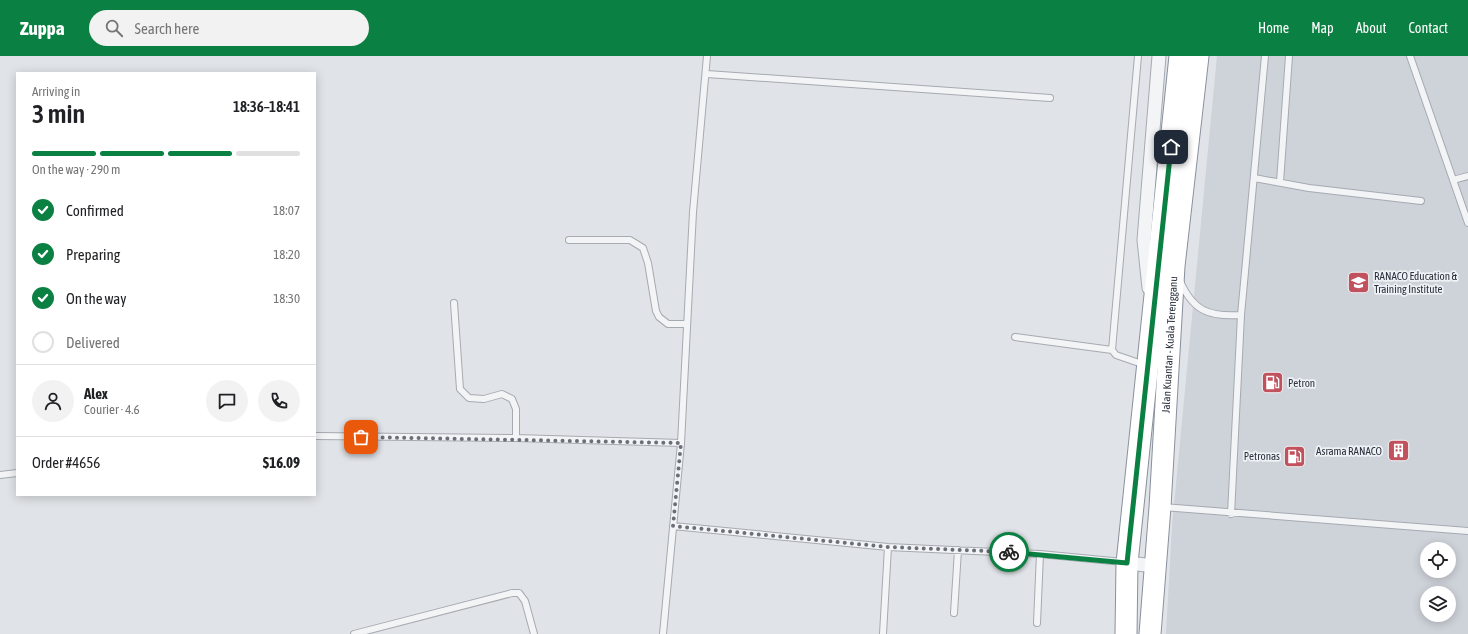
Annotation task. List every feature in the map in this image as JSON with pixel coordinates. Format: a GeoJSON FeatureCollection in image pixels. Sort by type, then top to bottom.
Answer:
{"type":"FeatureCollection","features":[{"type":"Feature","properties":{"kind":"highway","name":"Jalan Kuantan - Kuala Terengganu"},"geometry":{"type":"LineString","coordinates":[[1126,634],[1127,563],[1180,56]]}},
{"type":"Feature","properties":{"kind":"highway","name":"Jalan Kuantan - Kuala Terengganu"},"geometry":{"type":"LineString","coordinates":[[1150,634],[1160,507],[1174,266],[1198,56]]}},
{"type":"Feature","properties":{"kind":"street"},"geometry":{"type":"LineString","coordinates":[[1152,330],[1144,240],[1159,56]]}},
{"type":"Feature","properties":{"kind":"street"},"geometry":{"type":"LineString","coordinates":[[1127,563],[1156,566]]}},
{"type":"Feature","properties":{"kind":"lane"},"geometry":{"type":"LineString","coordinates":[[663,634],[681,443],[693,212],[707,56]]}},
{"type":"Feature","properties":{"kind":"lane"},"geometry":{"type":"LineString","coordinates":[[1112,350],[1138,56]]}},
{"type":"Feature","properties":{"kind":"lane"},"geometry":{"type":"LineString","coordinates":[[1231,514],[1241,315],[1265,56]]}},
{"type":"Feature","properties":{"kind":"lane"},"geometry":{"type":"LineString","coordinates":[[1280,182],[1289,56]]}},
{"type":"Feature","properties":{"kind":"lane"},"geometry":{"type":"LineString","coordinates":[[1410,56],[1468,223]]}},
{"type":"Feature","properties":{"kind":"lane"},"geometry":{"type":"LineString","coordinates":[[706,74],[1050,98]]}},
{"type":"Feature","properties":{"kind":"lane"},"geometry":{"type":"LineString","coordinates":[[1454,180],[1468,176]]}},
{"type":"Feature","properties":{"kind":"lane"},"geometry":{"type":"LineString","coordinates":[[1254,178],[1309,188],[1421,201]]}},
{"type":"Feature","properties":{"kind":"lane"},"geometry":{"type":"LineString","coordinates":[[569,240],[630,240],[643,248],[648,264],[659,317],[668,324],[687,324]]}},
{"type":"Feature","properties":{"kind":"lane"},"geometry":{"type":"LineString","coordinates":[[1174,266],[1186,294],[1195,304],[1211,314],[1223,316],[1241,315]]}},
{"type":"Feature","properties":{"kind":"lane"},"geometry":{"type":"LineString","coordinates":[[454,304],[460,389],[469,398],[484,399],[502,394],[512,399],[516,409],[516,438]]}},
{"type":"Feature","properties":{"kind":"lane"},"geometry":{"type":"LineString","coordinates":[[1015,337],[1112,350],[1116,355],[1148,366]]}},
{"type":"Feature","properties":{"kind":"lane"},"geometry":{"type":"LineString","coordinates":[[316,436],[516,438],[681,443]]}},
{"type":"Feature","properties":{"kind":"lane"},"geometry":{"type":"LineString","coordinates":[[0,475],[16,473]]}},
{"type":"Feature","properties":{"kind":"lane"},"geometry":{"type":"LineString","coordinates":[[1160,507],[1231,514],[1468,531]]}},
{"type":"Feature","properties":{"kind":"lane"},"geometry":{"type":"LineString","coordinates":[[673,526],[888,547],[1040,554],[1127,563]]}},
{"type":"Feature","properties":{"kind":"lane"},"geometry":{"type":"LineString","coordinates":[[883,634],[888,547]]}},
{"type":"Feature","properties":{"kind":"lane"},"geometry":{"type":"LineString","coordinates":[[954,613],[958,550]]}},
{"type":"Feature","properties":{"kind":"lane"},"geometry":{"type":"LineString","coordinates":[[1037,623],[1040,554]]}},
{"type":"Feature","properties":{"kind":"lane"},"geometry":{"type":"LineString","coordinates":[[354,634],[519,593],[524,601],[534,634]]}},
{"type":"Feature","properties":{"kind":"shaded area"},"geometry":{"type":"Polygon","coordinates":[[[1217,56],[1468,56],[1468,634],[1166,634],[1172,526],[1217,56]]]}},
{"type":"Feature","properties":{"kind":"way so far"},"geometry":{"type":"LineString","coordinates":[[361,437],[516,438],[681,443],[673,526],[888,547],[1009,552]]}},
{"type":"Feature","properties":{"kind":"place","name":"RANACO Education & Training Institute"},"geometry":{"type":"Point","coordinates":[1359,282]}},
{"type":"Feature","properties":{"kind":"place","name":"Petron"},"geometry":{"type":"Point","coordinates":[1272,383]}},
{"type":"Feature","properties":{"kind":"place","name":"Asrama RANACO"},"geometry":{"type":"Point","coordinates":[1398,451]}},
{"type":"Feature","properties":{"kind":"place","name":"Petronas"},"geometry":{"type":"Point","coordinates":[1295,456]}},
{"type":"Feature","properties":{"kind":"route"},"geometry":{"type":"LineString","coordinates":[[1009,552],[1127,563],[1171,147]]}}]}
